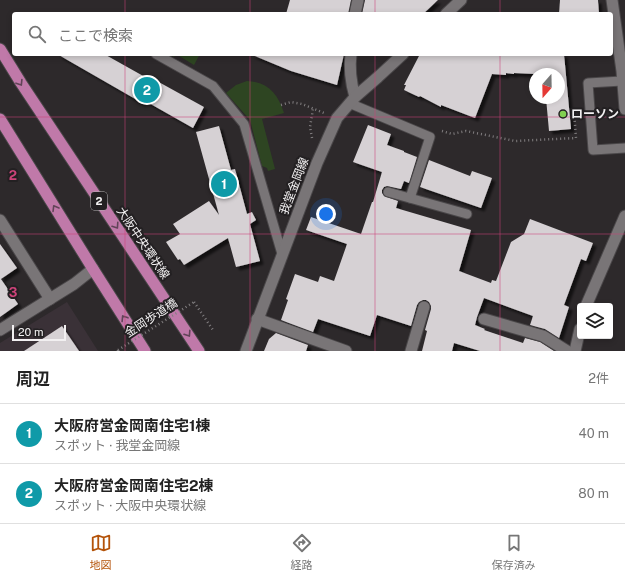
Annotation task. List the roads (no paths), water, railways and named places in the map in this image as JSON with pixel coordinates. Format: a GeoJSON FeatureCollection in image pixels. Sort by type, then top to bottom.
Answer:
{"type":"FeatureCollection","features":[{"type":"Feature","properties":{"kind":"main road","name":"大阪中央環状線"},"geometry":{"type":"LineString","coordinates":[[0,49],[199,351]]}},
{"type":"Feature","properties":{"kind":"main road"},"geometry":{"type":"LineString","coordinates":[[0,120],[92,269],[145,351]]}},
{"type":"Feature","properties":{"kind":"street"},"geometry":{"type":"LineString","coordinates":[[355,12],[358,0]]}},
{"type":"Feature","properties":{"kind":"street"},"geometry":{"type":"LineString","coordinates":[[448,12],[461,0]]}},
{"type":"Feature","properties":{"kind":"street"},"geometry":{"type":"LineString","coordinates":[[613,0],[613,29],[623,74],[625,109]]}},
{"type":"Feature","properties":{"kind":"street"},"geometry":{"type":"LineString","coordinates":[[351,56],[352,100]]}},
{"type":"Feature","properties":{"kind":"street","name":"我堂金岡線"},"geometry":{"type":"LineString","coordinates":[[246,351],[323,149],[337,118],[352,100],[401,56]]}},
{"type":"Feature","properties":{"kind":"street"},"geometry":{"type":"LineString","coordinates":[[587,303],[625,216]]}},
{"type":"Feature","properties":{"kind":"street"},"geometry":{"type":"LineString","coordinates":[[0,220],[50,299]]}},
{"type":"Feature","properties":{"kind":"street"},"geometry":{"type":"LineString","coordinates":[[0,330],[74,284],[92,269]]}},
{"type":"Feature","properties":{"kind":"street"},"geometry":{"type":"LineString","coordinates":[[411,351],[424,308]]}},
{"type":"Feature","properties":{"kind":"street"},"geometry":{"type":"LineString","coordinates":[[257,319],[346,351]]}},
{"type":"Feature","properties":{"kind":"street"},"geometry":{"type":"LineString","coordinates":[[484,319],[543,336],[567,351]]}},
{"type":"Feature","properties":{"kind":"street"},"geometry":{"type":"LineString","coordinates":[[575,351],[578,339]]}},
{"type":"Feature","properties":{"kind":"lane"},"geometry":{"type":"LineString","coordinates":[[160,56],[213,86],[244,124],[282,254]]}},
{"type":"Feature","properties":{"kind":"lane"},"geometry":{"type":"LineString","coordinates":[[623,74],[588,83],[593,150],[625,148]]}},
{"type":"Feature","properties":{"kind":"lane"},"geometry":{"type":"LineString","coordinates":[[352,100],[430,137],[410,198]]}},
{"type":"Feature","properties":{"kind":"lane"},"geometry":{"type":"LineString","coordinates":[[388,192],[467,214]]}},
{"type":"Feature","properties":{"kind":"place","name":"大阪府営金岡南住宅2棟"},"geometry":{"type":"Point","coordinates":[147,90]}},
{"type":"Feature","properties":{"kind":"place","name":"ローソン"},"geometry":{"type":"Point","coordinates":[563,114]}},
{"type":"Feature","properties":{"kind":"place","name":"大阪府営金岡南住宅1棟"},"geometry":{"type":"Point","coordinates":[224,184]}}]}
